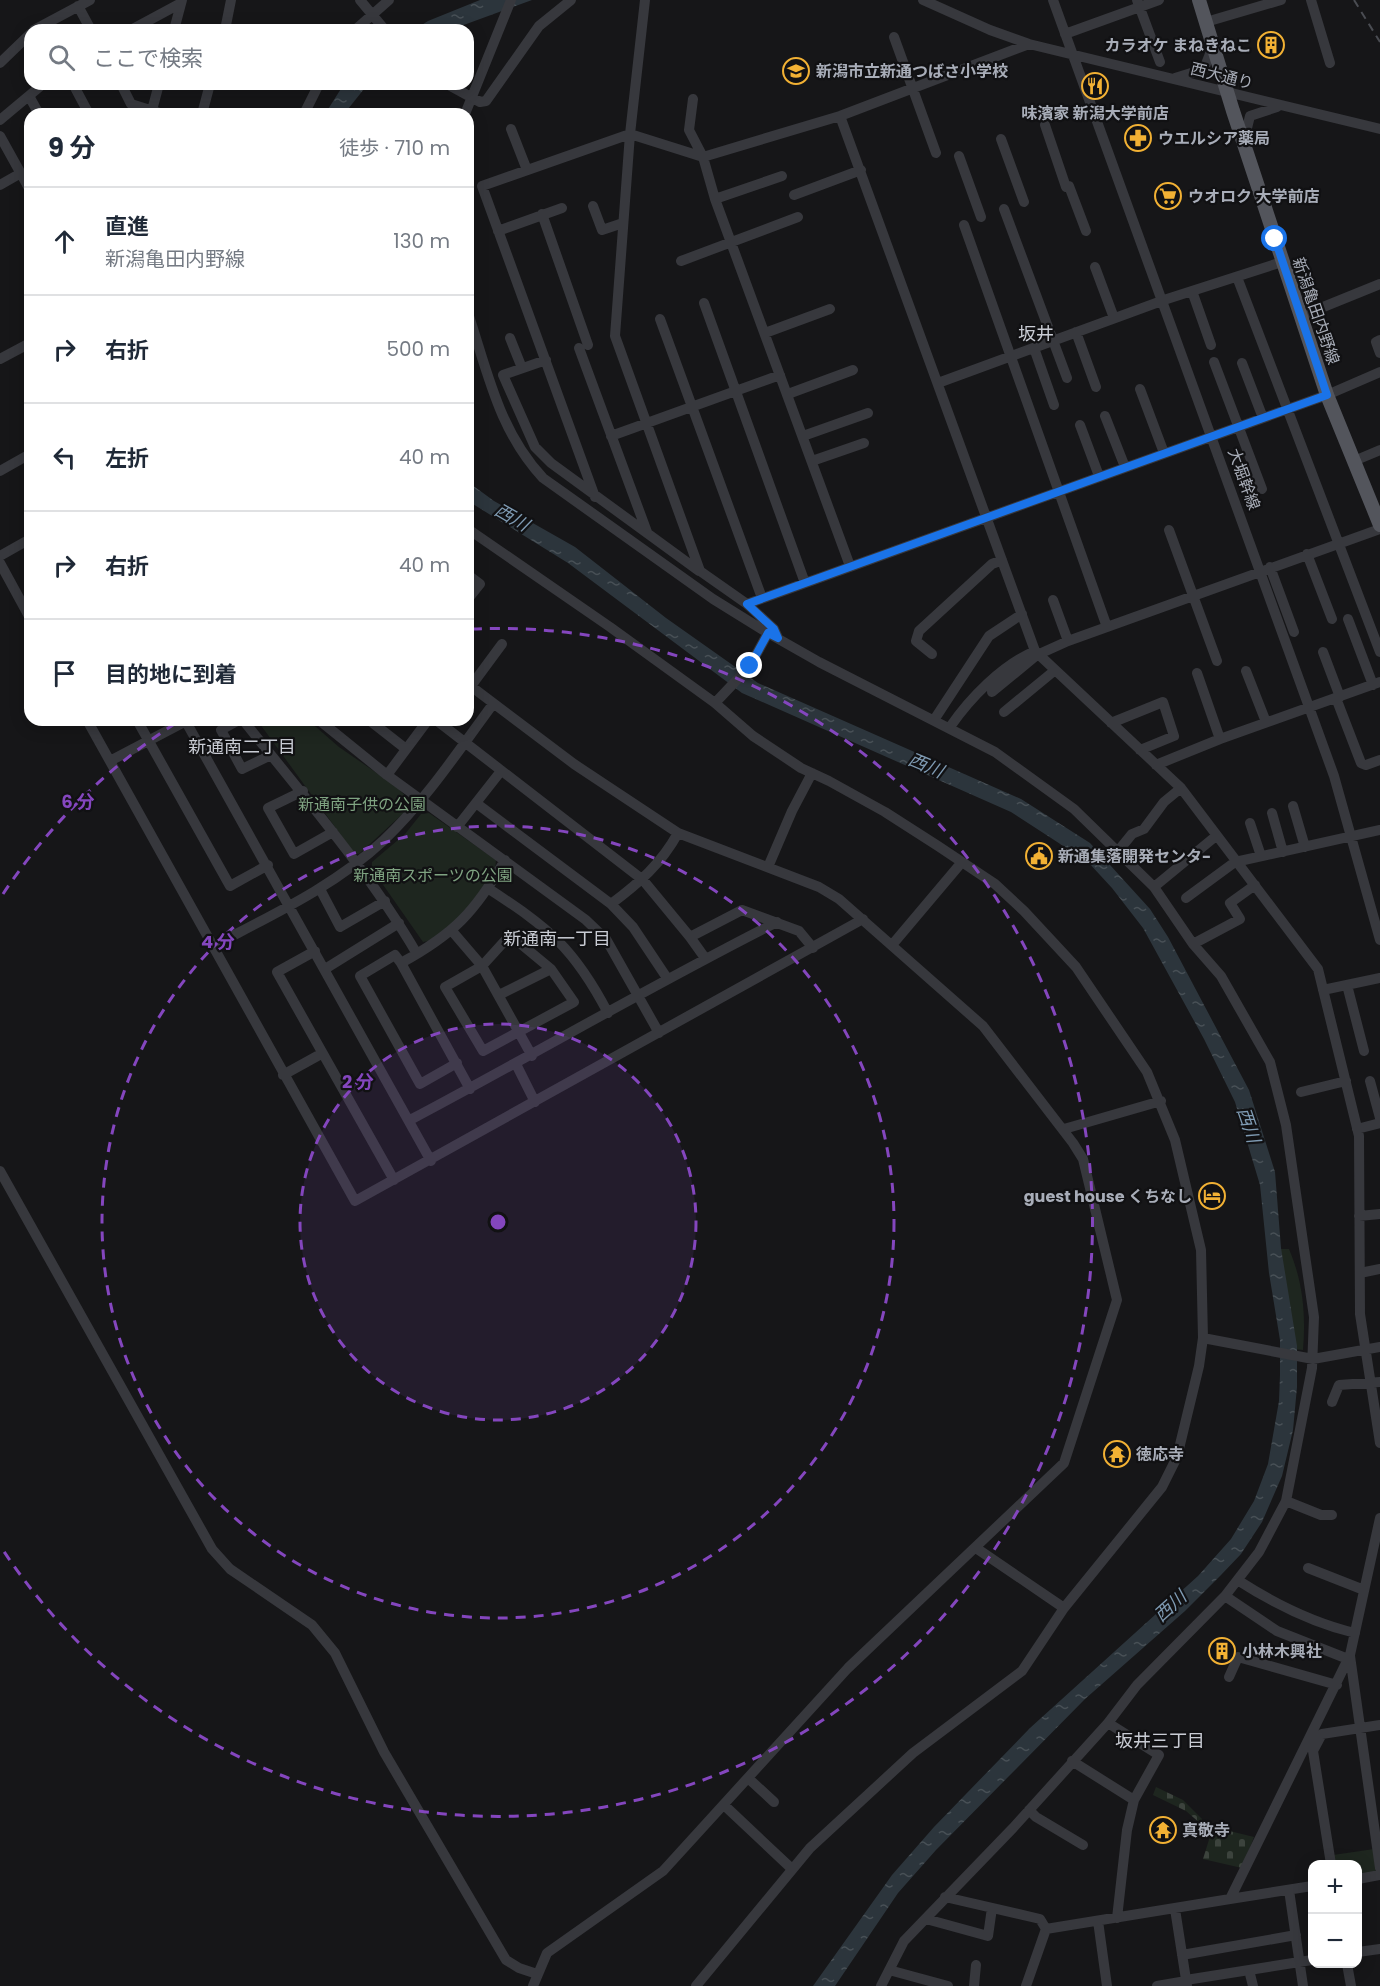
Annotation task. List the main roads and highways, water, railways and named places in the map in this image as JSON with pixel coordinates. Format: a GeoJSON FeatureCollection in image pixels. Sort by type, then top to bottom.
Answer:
{"type":"FeatureCollection","features":[{"type":"Feature","properties":{"kind":"main road","name":"新潟亀田内野線"},"geometry":{"type":"LineString","coordinates":[[1200,0],[1227,94],[1327,395],[1379,522]]}},
{"type":"Feature","properties":{"kind":"water"},"geometry":{"type":"Polygon","coordinates":[[[480,0],[532,0],[466,24],[423,24],[480,0]]]}},
{"type":"Feature","properties":{"kind":"water"},"geometry":{"type":"Polygon","coordinates":[[[340,90],[363,90],[349,108],[329,108],[340,90]]]}},
{"type":"Feature","properties":{"kind":"water","name":"西川"},"geometry":{"type":"Polygon","coordinates":[[[474,486],[494,501],[575,547],[666,618],[758,683],[1021,799],[1090,843],[1150,909],[1168,937],[1249,1090],[1275,1172],[1281,1248],[1297,1346],[1297,1387],[1293,1430],[1282,1476],[1262,1522],[1241,1554],[1221,1575],[1185,1611],[1085,1699],[936,1850],[898,1893],[835,1986],[813,1986],[892,1875],[934,1827],[1030,1728],[1198,1576],[1231,1539],[1254,1501],[1268,1464],[1279,1401],[1280,1375],[1280,1340],[1269,1273],[1260,1185],[1235,1102],[1204,1039],[1143,928],[1088,862],[1011,812],[742,693],[568,563],[474,505],[474,486]]]}},
{"type":"Feature","properties":{"kind":"railway"},"geometry":{"type":"LineString","coordinates":[[1354,0],[1380,42]]}},
{"type":"Feature","properties":{"kind":"place","name":"カラオケ まねきねこ"},"geometry":{"type":"Point","coordinates":[1271,45]}},
{"type":"Feature","properties":{"kind":"place","name":"新潟市立新通つばさ小学校"},"geometry":{"type":"Point","coordinates":[796,71]}},
{"type":"Feature","properties":{"kind":"place","name":"味濱家 新潟大学前店"},"geometry":{"type":"Point","coordinates":[1095,86]}},
{"type":"Feature","properties":{"kind":"place","name":"ウエルシア薬局"},"geometry":{"type":"Point","coordinates":[1138,138]}},
{"type":"Feature","properties":{"kind":"place","name":"ウオロク 大学前店"},"geometry":{"type":"Point","coordinates":[1168,196]}},
{"type":"Feature","properties":{"kind":"place","name":"新通集落開発センタ-"},"geometry":{"type":"Point","coordinates":[1039,856]}},
{"type":"Feature","properties":{"kind":"place","name":"guest house くちなし"},"geometry":{"type":"Point","coordinates":[1212,1196]}},
{"type":"Feature","properties":{"kind":"place","name":"徳応寺"},"geometry":{"type":"Point","coordinates":[1117,1454]}},
{"type":"Feature","properties":{"kind":"place","name":"小林木興社"},"geometry":{"type":"Point","coordinates":[1222,1651]}},
{"type":"Feature","properties":{"kind":"place","name":"真敬寺"},"geometry":{"type":"Point","coordinates":[1163,1830]}},
{"type":"Feature","properties":{"kind":"district","name":"坂井"},"geometry":{"type":"Point","coordinates":[1036,333]}},
{"type":"Feature","properties":{"kind":"district","name":"新通南二丁目"},"geometry":{"type":"Point","coordinates":[242,746]}},
{"type":"Feature","properties":{"kind":"district","name":"新通南一丁目"},"geometry":{"type":"Point","coordinates":[557,938]}},
{"type":"Feature","properties":{"kind":"district","name":"坂井三丁目"},"geometry":{"type":"Point","coordinates":[1160,1740]}},
{"type":"Feature","properties":{"kind":"park label","name":"新通南子供の公園"},"geometry":{"type":"Point","coordinates":[362,804]}},
{"type":"Feature","properties":{"kind":"park label","name":"新通南スポーツの公園"},"geometry":{"type":"Point","coordinates":[433,875]}}]}
